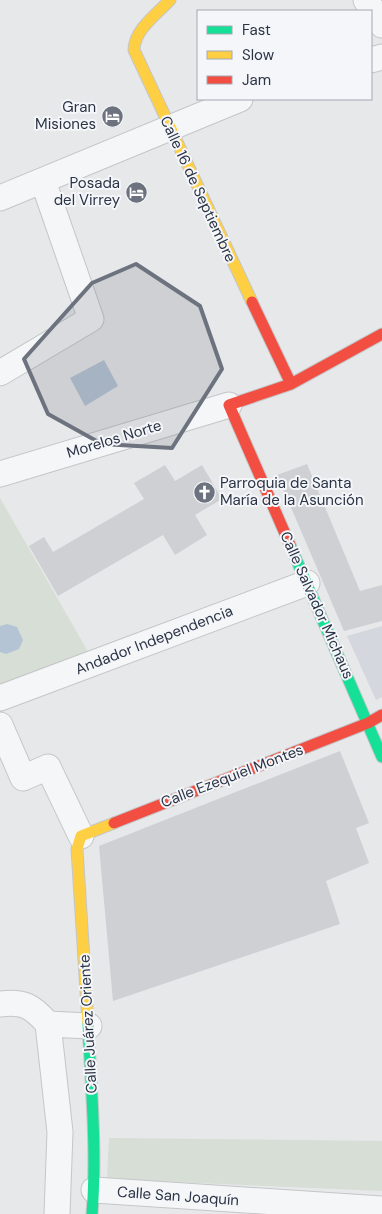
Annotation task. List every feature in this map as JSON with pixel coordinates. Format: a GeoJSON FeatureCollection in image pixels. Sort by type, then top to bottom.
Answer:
{"type":"FeatureCollection","features":[{"type":"Feature","properties":{"kind":"street","name":"Calle 16 de Septiembre"},"geometry":{"type":"LineString","coordinates":[[170,0],[138,34],[134,41],[134,50],[169,128],[291,384]]}},
{"type":"Feature","properties":{"kind":"street"},"geometry":{"type":"LineString","coordinates":[[366,0],[382,25]]}},
{"type":"Feature","properties":{"kind":"street"},"geometry":{"type":"LineString","coordinates":[[0,198],[238,100]]}},
{"type":"Feature","properties":{"kind":"street"},"geometry":{"type":"LineString","coordinates":[[0,373],[91,319],[43,181]]}},
{"type":"Feature","properties":{"kind":"street"},"geometry":{"type":"LineString","coordinates":[[228,405],[291,384],[382,334]]}},
{"type":"Feature","properties":{"kind":"street","name":"Morelos Norte"},"geometry":{"type":"LineString","coordinates":[[0,474],[228,405]]}},
{"type":"Feature","properties":{"kind":"street","name":"Calle Salvador Michaus"},"geometry":{"type":"LineString","coordinates":[[228,405],[382,757]]}},
{"type":"Feature","properties":{"kind":"street","name":"Andador Independencia"},"geometry":{"type":"LineString","coordinates":[[0,698],[307,583]]}},
{"type":"Feature","properties":{"kind":"street","name":"Calle Ezequiel Montes"},"geometry":{"type":"LineString","coordinates":[[81,836],[368,723],[382,715]]}},
{"type":"Feature","properties":{"kind":"street"},"geometry":{"type":"LineString","coordinates":[[0,726],[23,778],[48,767],[81,836]]}},
{"type":"Feature","properties":{"kind":"street","name":"Calle Juárez Oriente"},"geometry":{"type":"LineString","coordinates":[[81,836],[77,849],[89,1026],[93,1202]]}},
{"type":"Feature","properties":{"kind":"street"},"geometry":{"type":"LineString","coordinates":[[0,1004],[18,1002],[36,1011],[48,1024],[60,1132],[57,1214]]}},
{"type":"Feature","properties":{"kind":"street"},"geometry":{"type":"LineString","coordinates":[[48,1024],[89,1026]]}},
{"type":"Feature","properties":{"kind":"street","name":"Calle San Joaquín"},"geometry":{"type":"LineString","coordinates":[[93,1202],[382,1209]]}},
{"type":"Feature","properties":{"kind":"highlighted area"},"geometry":{"type":"Polygon","coordinates":[[[136,264],[200,306],[222,369],[172,448],[102,444],[48,414],[24,359],[92,283],[136,264]]]}},
{"type":"Feature","properties":{"kind":"shaded area"},"geometry":{"type":"Polygon","coordinates":[[[0,498],[91,657],[0,696],[0,498]]]}},
{"type":"Feature","properties":{"kind":"shaded area"},"geometry":{"type":"Polygon","coordinates":[[[382,626],[382,697],[376,700],[347,636],[382,626]]]}},
{"type":"Feature","properties":{"kind":"shaded area"},"geometry":{"type":"Polygon","coordinates":[[[109,1138],[382,1141],[382,1191],[107,1179],[109,1138]]]}},
{"type":"Feature","properties":{"kind":"water"},"geometry":{"type":"Polygon","coordinates":[[[104,360],[118,386],[85,406],[70,378],[104,360]]]}},
{"type":"Feature","properties":{"kind":"water"},"geometry":{"type":"Polygon","coordinates":[[[7,624],[17,627],[23,640],[19,649],[6,654],[0,652],[0,626],[7,624]]]}},
{"type":"Feature","properties":{"kind":"building"},"geometry":{"type":"Polygon","coordinates":[[[307,464],[360,591],[382,585],[382,621],[344,631],[277,475],[307,464]]]}},
{"type":"Feature","properties":{"kind":"building"},"geometry":{"type":"Polygon","coordinates":[[[165,465],[175,481],[202,465],[222,499],[195,515],[207,535],[175,555],[163,535],[58,596],[29,546],[44,537],[53,552],[144,499],[134,483],[165,465]]]}},
{"type":"Feature","properties":{"kind":"building"},"geometry":{"type":"Polygon","coordinates":[[[340,751],[369,823],[356,828],[369,863],[326,881],[340,924],[113,1001],[99,846],[340,751]]]}},
{"type":"Feature","properties":{"kind":"traffic: fast"},"geometry":{"type":"LineString","coordinates":[[290,545],[382,757]]}},
{"type":"Feature","properties":{"kind":"traffic: fast"},"geometry":{"type":"LineString","coordinates":[[88,1023],[94,1142],[92,1214]]}},
{"type":"Feature","properties":{"kind":"traffic: slow"},"geometry":{"type":"LineString","coordinates":[[170,0],[142,29],[135,43],[134,50],[252,302]]}},
{"type":"Feature","properties":{"kind":"traffic: slow"},"geometry":{"type":"LineString","coordinates":[[88,1023],[77,849],[81,836],[114,823]]}},
{"type":"Feature","properties":{"kind":"traffic: jam"},"geometry":{"type":"LineString","coordinates":[[252,302],[291,384]]}},
{"type":"Feature","properties":{"kind":"traffic: jam"},"geometry":{"type":"LineString","coordinates":[[290,545],[229,405],[291,384],[382,334]]}},
{"type":"Feature","properties":{"kind":"traffic: jam"},"geometry":{"type":"LineString","coordinates":[[114,823],[368,723],[382,715]]}},
{"type":"Feature","properties":{"kind":"place","name":"Gran Misiones"},"geometry":{"type":"Point","coordinates":[112,116]}},
{"type":"Feature","properties":{"kind":"place","name":"Posada del Virrey"},"geometry":{"type":"Point","coordinates":[136,192]}},
{"type":"Feature","properties":{"kind":"place","name":"Parroquia de Santa María de la Asunción"},"geometry":{"type":"Point","coordinates":[204,492]}}]}
